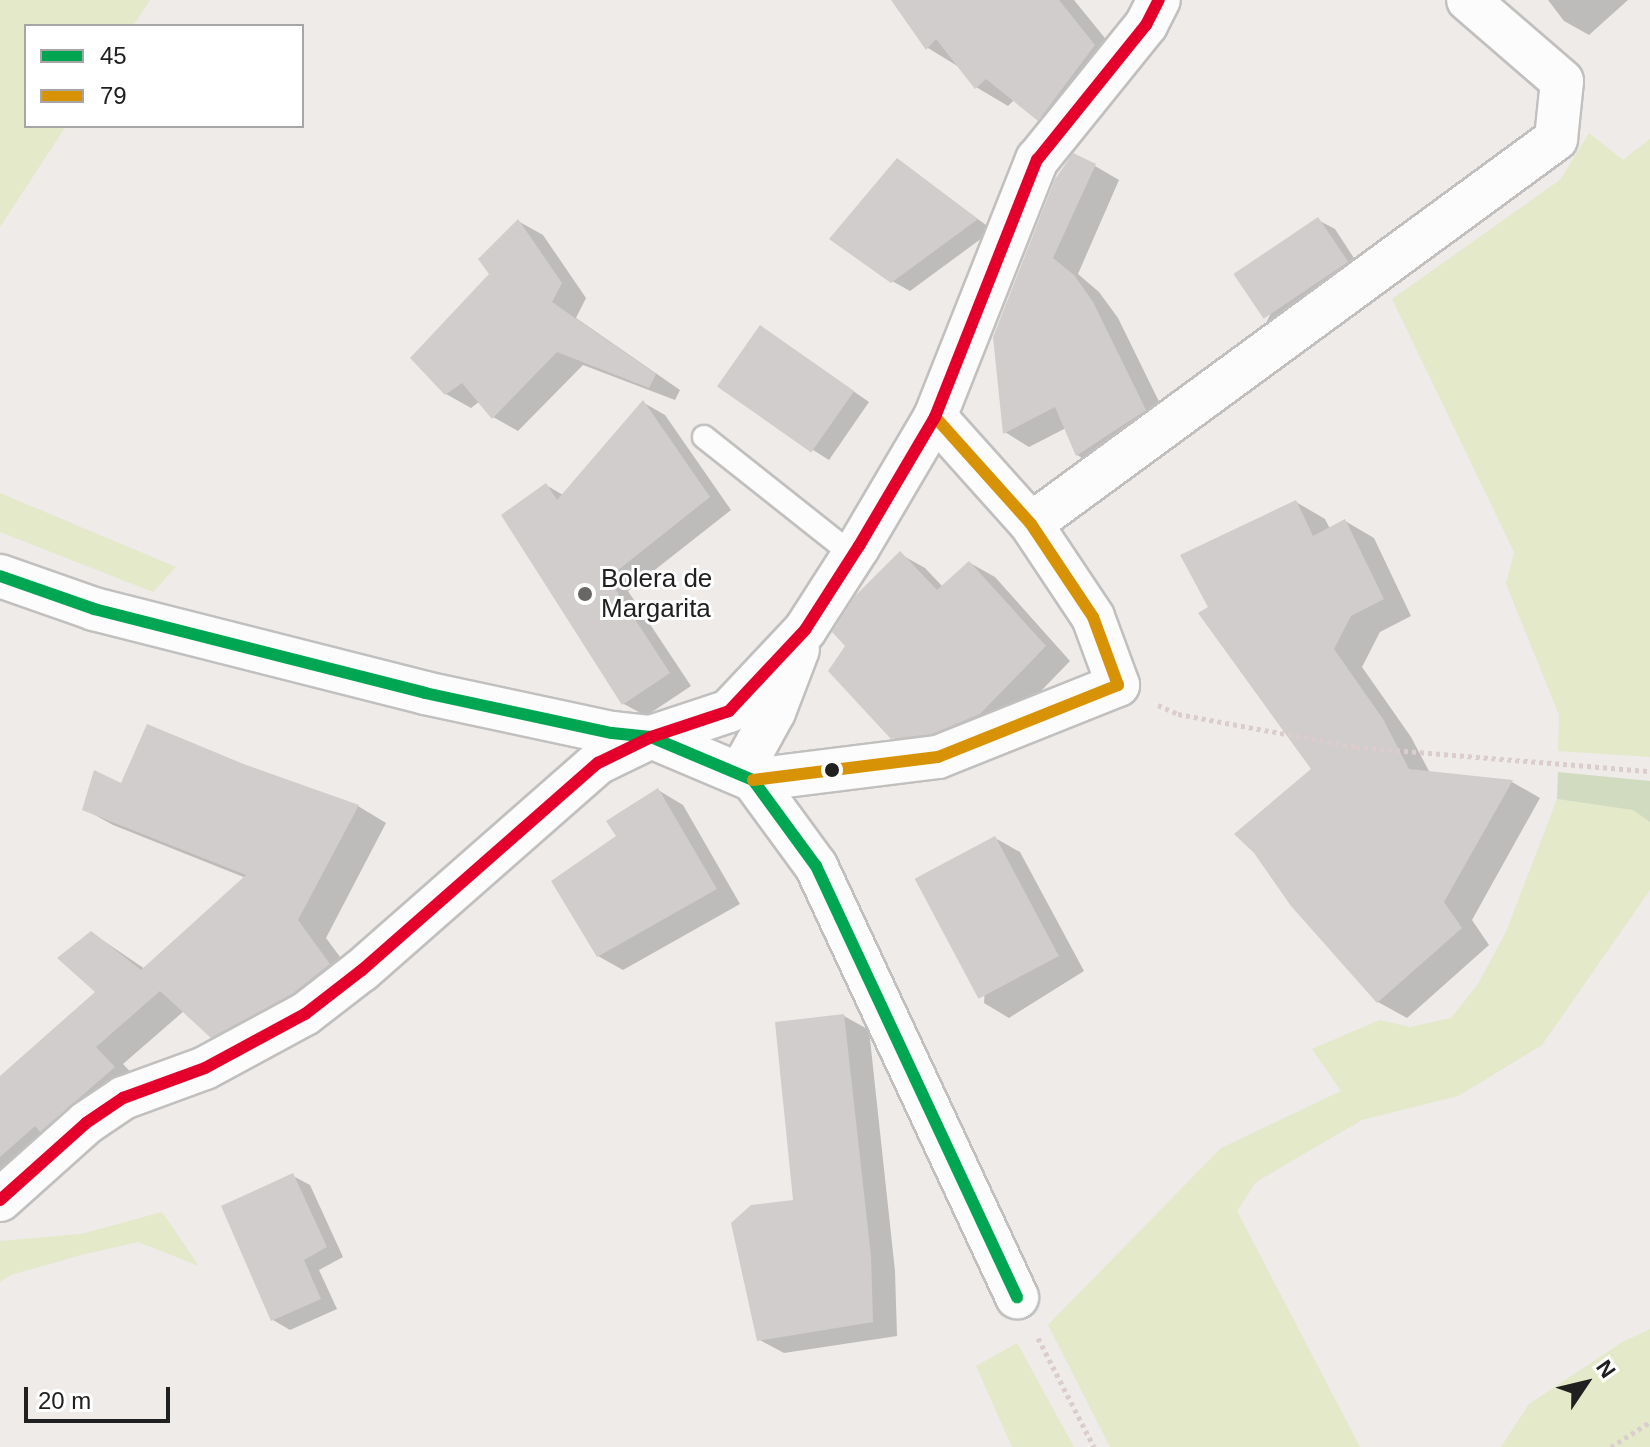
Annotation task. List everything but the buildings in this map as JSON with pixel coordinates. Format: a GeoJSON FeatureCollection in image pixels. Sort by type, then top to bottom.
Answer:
{"type":"FeatureCollection","features":[{"type":"Feature","properties":{"kind":"street"},"geometry":{"type":"LineString","coordinates":[[0,1200],[86,1123],[123,1098],[205,1068],[305,1014],[362,970],[598,763],[651,737],[729,711],[805,630],[853,555],[935,417],[1037,160],[1146,25],[1159,0]]}},
{"type":"Feature","properties":{"kind":"street"},"geometry":{"type":"LineString","coordinates":[[1031,524],[1556,139],[1562,81],[1468,0]]}},
{"type":"Feature","properties":{"kind":"street"},"geometry":{"type":"LineString","coordinates":[[0,576],[94,609],[425,693],[612,733],[651,737],[746,777],[938,757],[1118,685],[1093,617],[1031,524],[935,417]]}},
{"type":"Feature","properties":{"kind":"street"},"geometry":{"type":"LineString","coordinates":[[746,777],[805,630]]}},
{"type":"Feature","properties":{"kind":"street"},"geometry":{"type":"LineString","coordinates":[[746,777],[816,866],[1017,1297]]}},
{"type":"Feature","properties":{"kind":"lane"},"geometry":{"type":"LineString","coordinates":[[704,437],[853,555]]}},
{"type":"Feature","properties":{"kind":"path"},"geometry":{"type":"LineString","coordinates":[[1118,685],[1178,714],[1356,747],[1650,771]]}},
{"type":"Feature","properties":{"kind":"path"},"geometry":{"type":"LineString","coordinates":[[1017,1297],[1094,1447]]}},
{"type":"Feature","properties":{"kind":"path"},"geometry":{"type":"LineString","coordinates":[[1611,1447],[1650,1422]]}},
{"type":"Feature","properties":{"kind":"green space"},"geometry":{"type":"Polygon","coordinates":[[[0,0],[150,0],[134,24],[24,24],[24,128],[65,128],[0,227],[0,0]]]}},
{"type":"Feature","properties":{"kind":"green space"},"geometry":{"type":"Polygon","coordinates":[[[1589,133],[1623,160],[1650,139],[1650,757],[1558,751],[1559,715],[1506,584],[1514,552],[1392,299],[1560,180],[1589,133]]]}},
{"type":"Feature","properties":{"kind":"green space"},"geometry":{"type":"Polygon","coordinates":[[[0,493],[176,567],[153,592],[0,532],[0,493]]]}},
{"type":"Feature","properties":{"kind":"green space"},"geometry":{"type":"Polygon","coordinates":[[[1558,772],[1650,781],[1650,822],[1633,810],[1557,799],[1558,772]]]}},
{"type":"Feature","properties":{"kind":"green space"},"geometry":{"type":"Polygon","coordinates":[[[1557,799],[1634,810],[1650,822],[1650,890],[1542,1045],[1458,1096],[1362,1120],[1256,1182],[1237,1211],[1360,1447],[1110,1447],[1048,1325],[1221,1148],[1341,1091],[1312,1049],[1380,1020],[1410,1027],[1451,1018],[1478,984],[1506,932],[1557,799]]]}},
{"type":"Feature","properties":{"kind":"green space"},"geometry":{"type":"Polygon","coordinates":[[[162,1212],[199,1266],[138,1242],[11,1275],[0,1282],[0,1241],[81,1234],[162,1212]]]}},
{"type":"Feature","properties":{"kind":"green space"},"geometry":{"type":"Polygon","coordinates":[[[1650,1329],[1650,1447],[1501,1447],[1529,1404],[1621,1343],[1650,1329]]]}},
{"type":"Feature","properties":{"kind":"green space"},"geometry":{"type":"Polygon","coordinates":[[[1017,1343],[1074,1447],[1012,1447],[976,1366],[1017,1343]]]}},
{"type":"Feature","properties":{"kind":"transit line"},"geometry":{"type":"LineString","coordinates":[[0,1200],[86,1123],[123,1098],[205,1068],[305,1014],[362,970],[598,763],[651,737],[729,711],[805,630],[859,546],[935,417],[1037,160],[1146,25],[1159,0]]}},
{"type":"Feature","properties":{"kind":"transit line","name":"79"},"geometry":{"type":"LineString","coordinates":[[753,780],[938,757],[1118,685],[1093,617],[1031,524],[935,417]]}},
{"type":"Feature","properties":{"kind":"transit line","name":"45"},"geometry":{"type":"LineString","coordinates":[[0,576],[94,609],[425,693],[612,733],[651,737],[753,780],[816,866],[1017,1297]]}},
{"type":"Feature","properties":{"kind":"place","name":"Bolera de Margarita"},"geometry":{"type":"Point","coordinates":[585,594]}}]}
